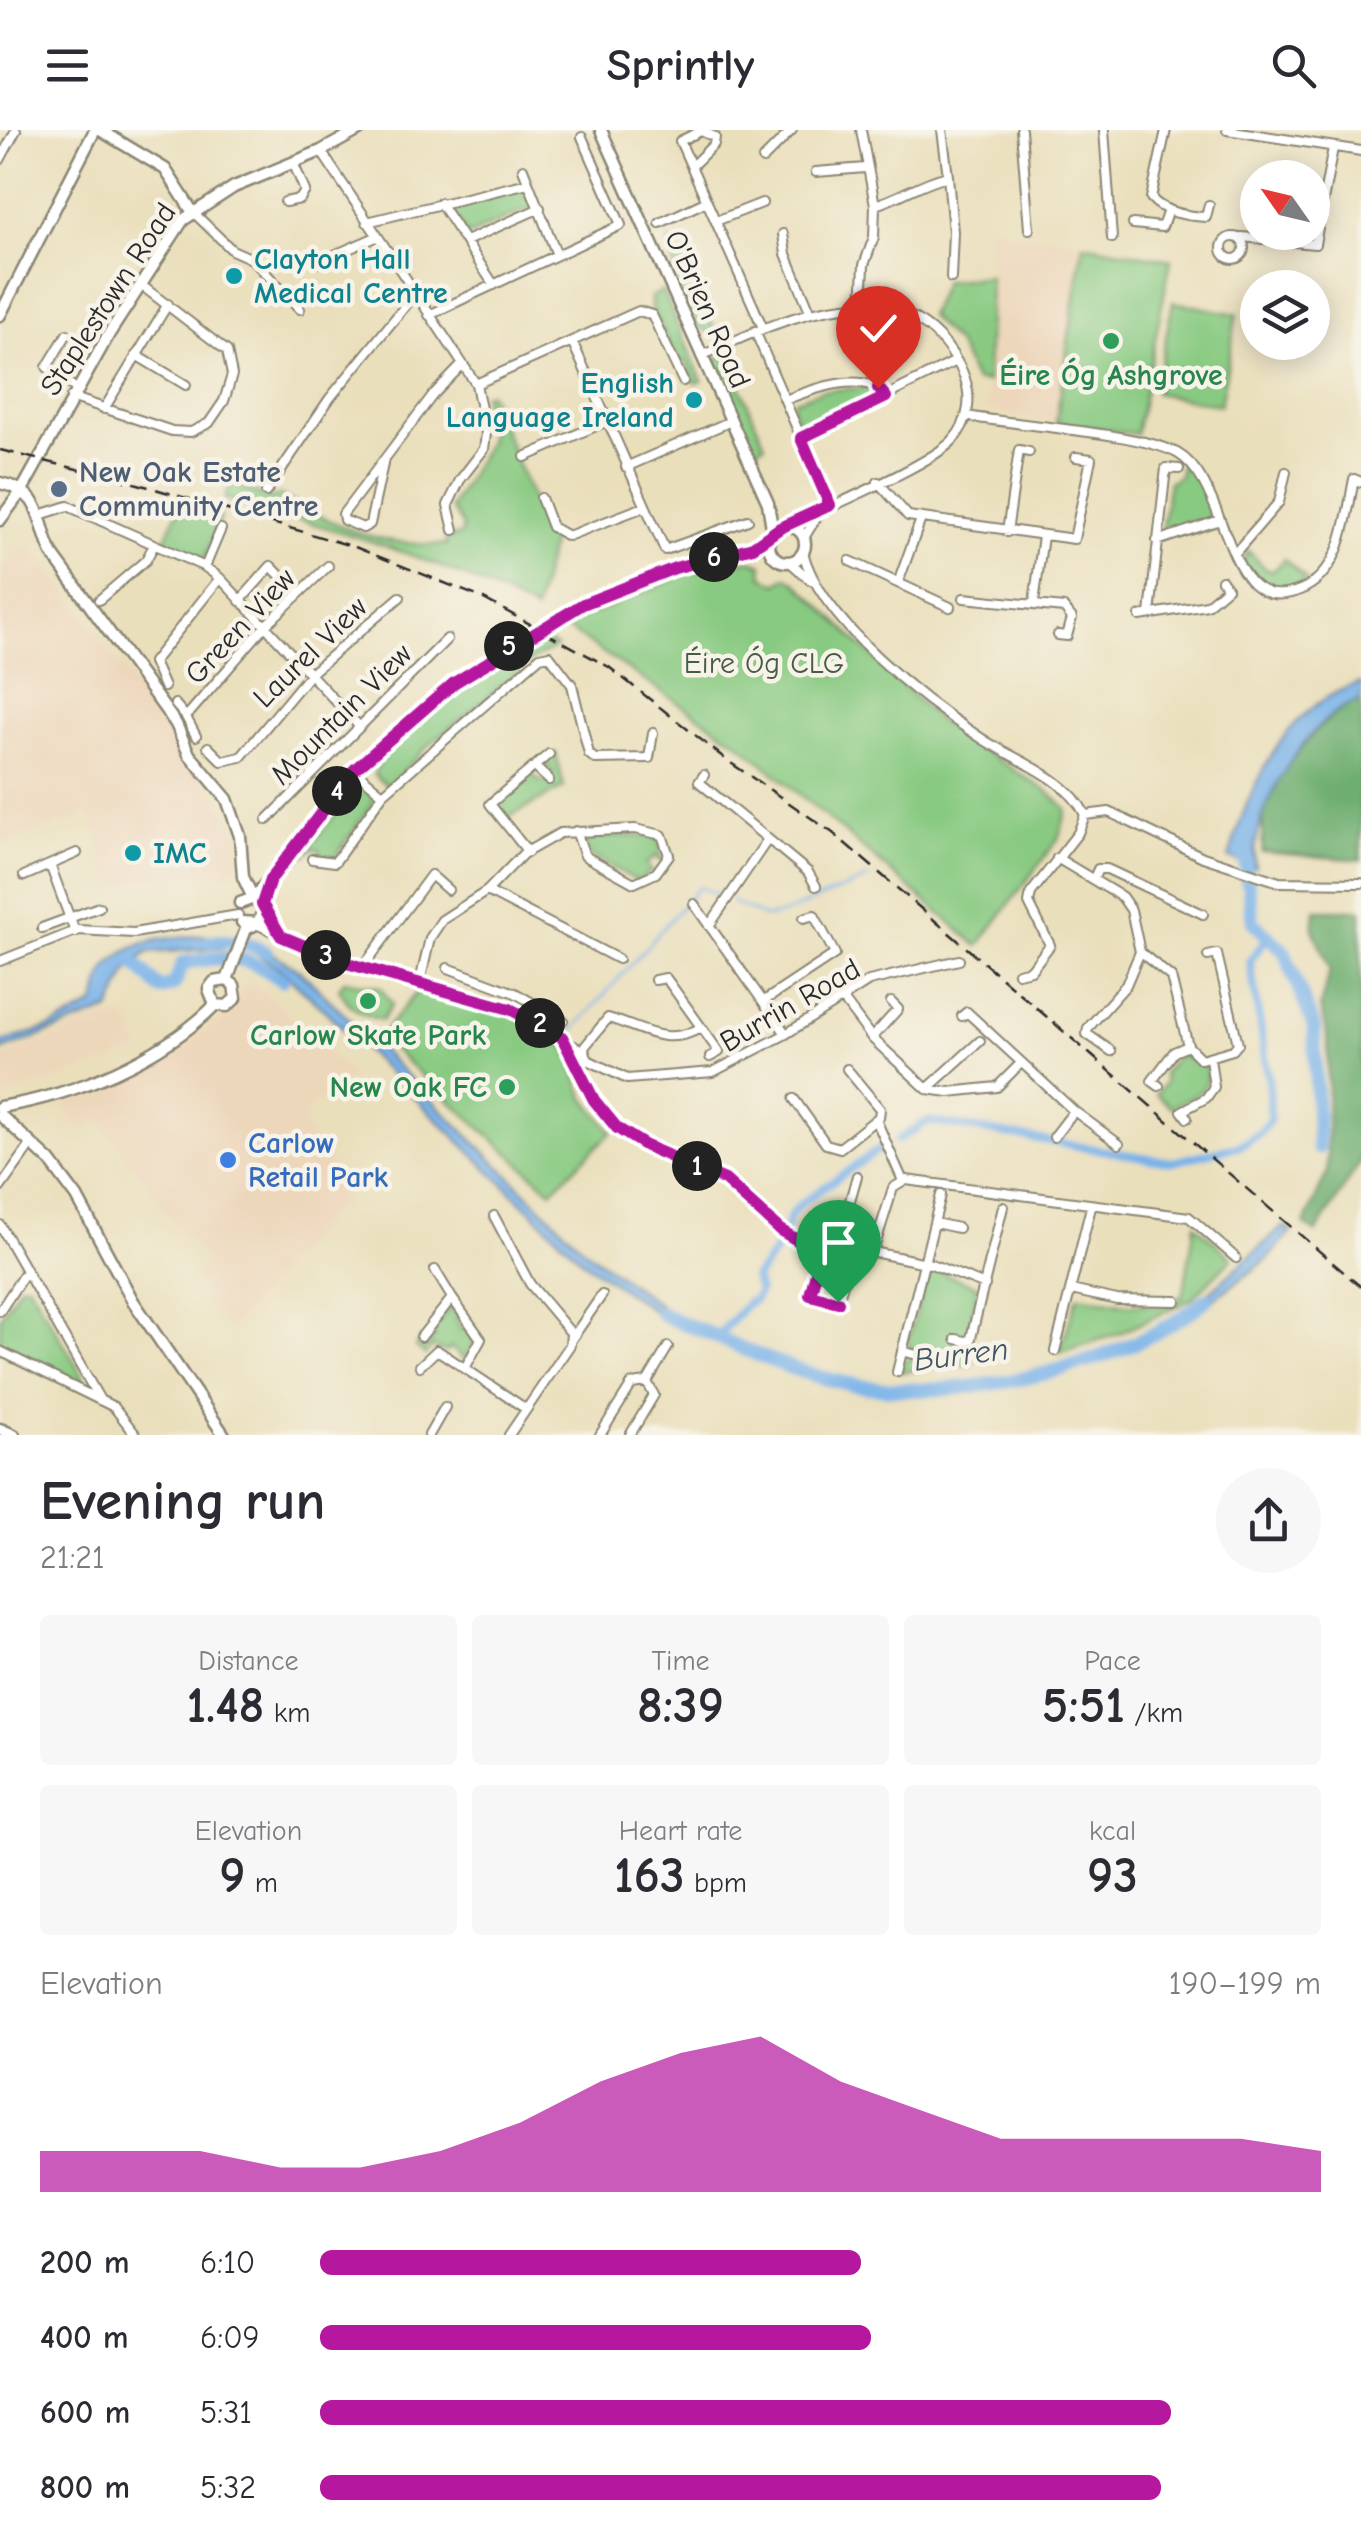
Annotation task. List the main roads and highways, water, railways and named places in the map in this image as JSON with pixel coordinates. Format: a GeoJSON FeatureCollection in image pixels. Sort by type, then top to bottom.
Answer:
{"type":"FeatureCollection","features":[{"type":"Feature","properties":{"kind":"water"},"geometry":{"type":"Polygon","coordinates":[[[1361,683],[1361,701],[1341,709],[1321,724],[1302,745],[1271,796],[1255,847],[1255,867],[1229,858],[1259,777],[1290,729],[1334,694],[1361,683]]]}},
{"type":"Feature","properties":{"kind":"water"},"geometry":{"type":"Polygon","coordinates":[[[228,936],[224,948],[147,953],[130,966],[110,1010],[0,1051],[0,1043],[51,1027],[94,1005],[103,975],[126,951],[159,940],[228,936]]]}},
{"type":"Feature","properties":{"kind":"water"},"geometry":{"type":"Polygon","coordinates":[[[252,940],[299,970],[586,1251],[676,1317],[672,1324],[584,1262],[315,1001],[279,968],[249,949],[252,940]]]}},
{"type":"Feature","properties":{"kind":"water"},"geometry":{"type":"Polygon","coordinates":[[[1284,1226],[1291,1232],[1268,1259],[1196,1312],[1193,1307],[1284,1226]]]}},
{"type":"Feature","properties":{"kind":"waterway","name":"Burren"},"geometry":{"type":"LineString","coordinates":[[1243,845],[1253,922],[1284,951],[1314,1027],[1318,1148]]}},
{"type":"Feature","properties":{"kind":"waterway"},"geometry":{"type":"LineString","coordinates":[[732,902],[765,917],[783,914],[868,878]]}},
{"type":"Feature","properties":{"kind":"waterway"},"geometry":{"type":"LineString","coordinates":[[570,1034],[699,887],[724,897]]}},
{"type":"Feature","properties":{"kind":"waterway"},"geometry":{"type":"LineString","coordinates":[[898,1140],[928,1121],[1173,1162],[1241,1145],[1260,1133],[1270,1119],[1269,1082],[1250,961],[1266,939]]}},
{"type":"Feature","properties":{"kind":"waterway","name":"Burren"},"geometry":{"type":"LineString","coordinates":[[210,941],[244,942],[266,952]]}},
{"type":"Feature","properties":{"kind":"waterway"},"geometry":{"type":"LineString","coordinates":[[130,959],[161,989],[174,985],[183,963],[212,959],[246,961],[282,980]]}},
{"type":"Feature","properties":{"kind":"waterway"},"geometry":{"type":"LineString","coordinates":[[717,1337],[748,1302],[754,1301],[759,1291],[755,1278],[779,1246],[791,1215],[800,1204],[884,1146]]}},
{"type":"Feature","properties":{"kind":"waterway","name":"Burren"},"geometry":{"type":"LineString","coordinates":[[661,1313],[823,1378],[868,1387],[930,1389],[1014,1380],[1099,1357],[1139,1341],[1207,1299]]}},
{"type":"Feature","properties":{"kind":"railway"},"geometry":{"type":"LineString","coordinates":[[0,450],[138,484],[355,547],[482,598],[609,667],[728,761],[833,833],[1361,1287]]}},
{"type":"Feature","properties":{"kind":"place","name":"Clayton Hall Medical Centre"},"geometry":{"type":"Point","coordinates":[234,276]}},
{"type":"Feature","properties":{"kind":"place","name":"Éire Óg Ashgrove"},"geometry":{"type":"Point","coordinates":[1111,341]}},
{"type":"Feature","properties":{"kind":"place","name":"English Language Ireland"},"geometry":{"type":"Point","coordinates":[694,400]}},
{"type":"Feature","properties":{"kind":"place","name":"New Oak Estate Community Centre"},"geometry":{"type":"Point","coordinates":[59,489]}},
{"type":"Feature","properties":{"kind":"place","name":"IMC"},"geometry":{"type":"Point","coordinates":[133,853]}},
{"type":"Feature","properties":{"kind":"place","name":"Carlow Skate Park"},"geometry":{"type":"Point","coordinates":[368,1001]}},
{"type":"Feature","properties":{"kind":"place","name":"New Oak FC"},"geometry":{"type":"Point","coordinates":[507,1087]}},
{"type":"Feature","properties":{"kind":"place","name":"Carlow Retail Park"},"geometry":{"type":"Point","coordinates":[228,1160]}},
{"type":"Feature","properties":{"kind":"park label","name":"Éire Óg CLG"},"geometry":{"type":"Point","coordinates":[764,663]}}]}
